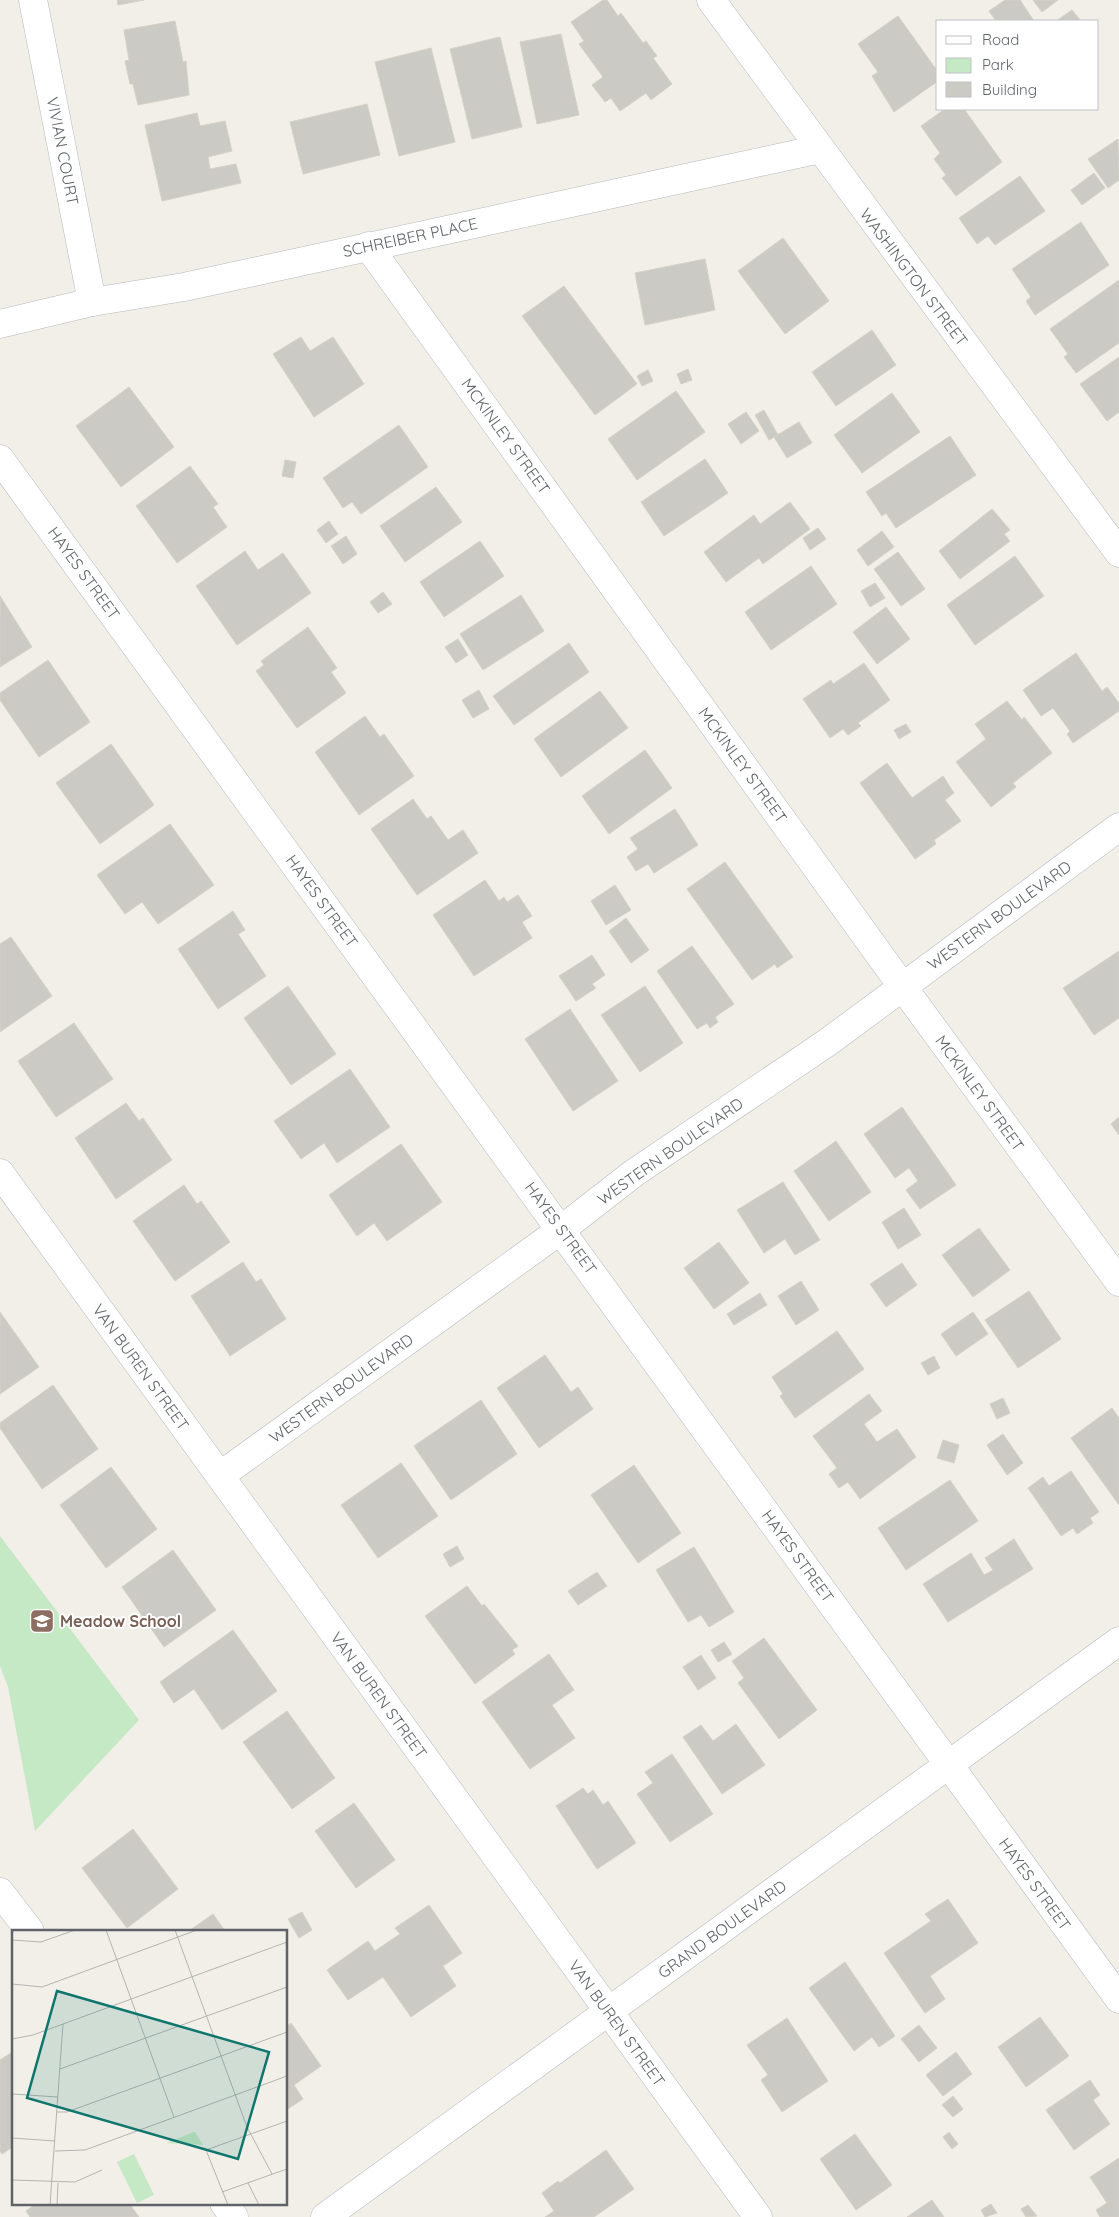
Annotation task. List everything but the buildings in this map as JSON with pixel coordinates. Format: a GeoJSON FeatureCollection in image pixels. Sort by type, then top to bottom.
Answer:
{"type":"FeatureCollection","features":[{"type":"Feature","properties":{"kind":"street","name":"VIVIAN COURT"},"geometry":{"type":"LineString","coordinates":[[33,0],[92,302]]}},
{"type":"Feature","properties":{"kind":"street","name":"WASHINGTON STREET"},"geometry":{"type":"LineString","coordinates":[[711,0],[1119,553]]}},
{"type":"Feature","properties":{"kind":"street","name":"SCHREIBER PLACE"},"geometry":{"type":"LineString","coordinates":[[0,324],[92,302],[184,287],[820,149]]}},
{"type":"Feature","properties":{"kind":"street","name":"MCKINLEY STREET"},"geometry":{"type":"LineString","coordinates":[[368,246],[902,986],[1119,1282]]}},
{"type":"Feature","properties":{"kind":"street","name":"HAYES STREET"},"geometry":{"type":"LineString","coordinates":[[0,459],[562,1229],[1119,1999]]}},
{"type":"Feature","properties":{"kind":"street","name":"WESTERN BOULEVARD"},"geometry":{"type":"LineString","coordinates":[[221,1475],[562,1229],[634,1173],[828,1042],[1119,827]]}},
{"type":"Feature","properties":{"kind":"street","name":"VAN BUREN STREET"},"geometry":{"type":"LineString","coordinates":[[0,1173],[758,2217]]}},
{"type":"Feature","properties":{"kind":"street","name":"GRAND BOULEVARD"},"geometry":{"type":"LineString","coordinates":[[325,2217],[1119,1641]]}},
{"type":"Feature","properties":{"kind":"street"},"geometry":{"type":"LineString","coordinates":[[0,1892],[29,1930]]}},
{"type":"Feature","properties":{"kind":"street"},"geometry":{"type":"LineString","coordinates":[[225,2204],[234,2217]]}},
{"type":"Feature","properties":{"kind":"green space","name":"Meadow School"},"geometry":{"type":"Polygon","coordinates":[[[0,1536],[139,1720],[35,1831],[8,1687],[0,1666],[0,1536]]]}},
{"type":"Feature","properties":{"kind":"place","name":"Meadow School"},"geometry":{"type":"Point","coordinates":[42,1621]}}]}
